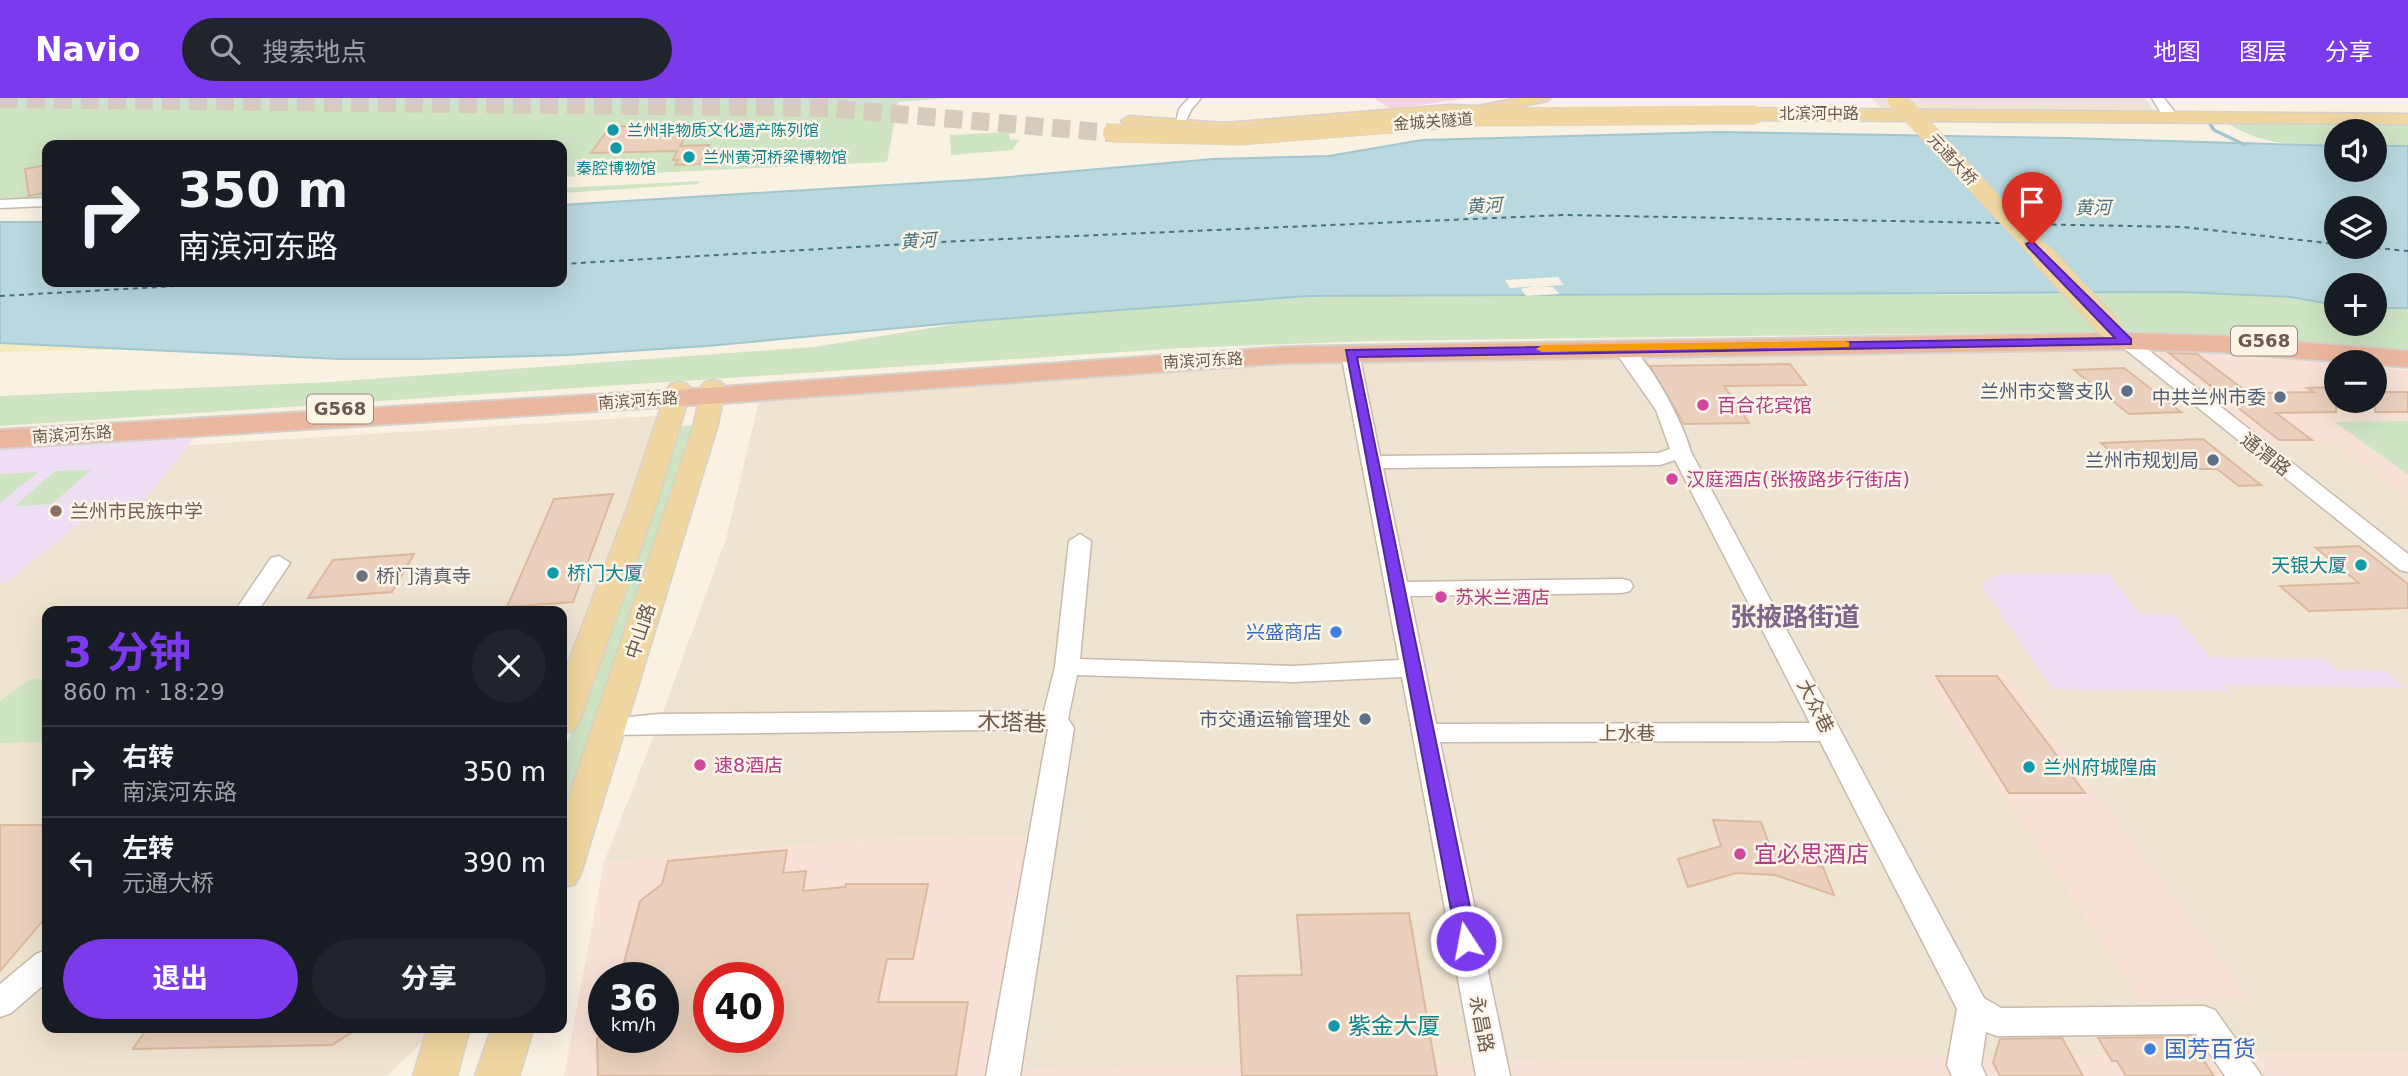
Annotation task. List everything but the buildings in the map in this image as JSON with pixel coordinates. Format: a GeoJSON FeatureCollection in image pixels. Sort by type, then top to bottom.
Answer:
{"type":"FeatureCollection","features":[{"type":"Feature","properties":{"kind":"highway","name":"南滨河东路"},"geometry":{"type":"LineString","coordinates":[[0,430],[713,391],[1188,360],[1350,353],[2118,335]]}},
{"type":"Feature","properties":{"kind":"highway","name":"南滨河东路"},"geometry":{"type":"LineString","coordinates":[[713,391],[1318,348],[2118,335],[2408,357]]}},
{"type":"Feature","properties":{"kind":"highway","name":"南滨河东路"},"geometry":{"type":"LineString","coordinates":[[0,439],[679,393]]}},
{"type":"Feature","properties":{"kind":"main road"},"geometry":{"type":"LineString","coordinates":[[1449,116],[1510,98]]}},
{"type":"Feature","properties":{"kind":"main road"},"geometry":{"type":"LineString","coordinates":[[1231,125],[1197,130],[1218,135],[1262,136],[1449,116],[1541,98]]}},
{"type":"Feature","properties":{"kind":"main road"},"geometry":{"type":"LineString","coordinates":[[1371,125],[1541,98]]}},
{"type":"Feature","properties":{"kind":"main road","name":"元通大桥"},"geometry":{"type":"LineString","coordinates":[[1896,98],[2118,335]]}},
{"type":"Feature","properties":{"kind":"main road","name":"北滨河中路"},"geometry":{"type":"LineString","coordinates":[[1476,110],[2171,117]]}},
{"type":"Feature","properties":{"kind":"main road","name":"金城关隧道"},"geometry":{"type":"LineString","coordinates":[[1112,133],[1240,135],[1538,115],[1858,117]]}},
{"type":"Feature","properties":{"kind":"main road"},"geometry":{"type":"LineString","coordinates":[[1129,121],[1231,125],[1449,116],[1858,117]]}},
{"type":"Feature","properties":{"kind":"main road","name":"北滨河中路"},"geometry":{"type":"LineString","coordinates":[[1858,117],[2408,120]]}},
{"type":"Feature","properties":{"kind":"main road","name":"中山路"},"geometry":{"type":"LineString","coordinates":[[567,857],[713,391]]}},
{"type":"Feature","properties":{"kind":"main road"},"geometry":{"type":"LineString","coordinates":[[567,709],[642,506],[679,393]]}},
{"type":"Feature","properties":{"kind":"main road"},"geometry":{"type":"LineString","coordinates":[[435,1076],[447,1033]]}},
{"type":"Feature","properties":{"kind":"main road"},"geometry":{"type":"LineString","coordinates":[[497,1076],[511,1033]]}},
{"type":"Feature","properties":{"kind":"street"},"geometry":{"type":"LineString","coordinates":[[1179,124],[1185,109],[1195,98]]}},
{"type":"Feature","properties":{"kind":"street"},"geometry":{"type":"LineString","coordinates":[[2158,98],[2171,117]]}},
{"type":"Feature","properties":{"kind":"street"},"geometry":{"type":"LineString","coordinates":[[0,206],[42,204]]}},
{"type":"Feature","properties":{"kind":"street","name":"通渭路"},"geometry":{"type":"LineString","coordinates":[[2118,335],[2408,565]]}},
{"type":"Feature","properties":{"kind":"street","name":"大众巷"},"geometry":{"type":"LineString","coordinates":[[1621,347],[1645,376],[1680,443],[1681,452],[1973,1008]]}},
{"type":"Feature","properties":{"kind":"street","name":"永昌路"},"geometry":{"type":"LineString","coordinates":[[1350,353],[1493,1076]]}},
{"type":"Feature","properties":{"kind":"street"},"geometry":{"type":"LineString","coordinates":[[1371,462],[1660,459],[1681,452]]}},
{"type":"Feature","properties":{"kind":"street"},"geometry":{"type":"LineString","coordinates":[[1055,720],[1067,667],[1080,541]]}},
{"type":"Feature","properties":{"kind":"street"},"geometry":{"type":"LineString","coordinates":[[249,606],[279,563]]}},
{"type":"Feature","properties":{"kind":"street"},"geometry":{"type":"LineString","coordinates":[[1397,589],[1622,586]]}},
{"type":"Feature","properties":{"kind":"street"},"geometry":{"type":"LineString","coordinates":[[1067,667],[1293,674],[1411,668]]}},
{"type":"Feature","properties":{"kind":"street","name":"木塔巷"},"geometry":{"type":"LineString","coordinates":[[609,726],[673,722],[1055,720],[1060,728],[1003,1076]]}},
{"type":"Feature","properties":{"kind":"street","name":"上水巷"},"geometry":{"type":"LineString","coordinates":[[1425,733],[1829,732]]}},
{"type":"Feature","properties":{"kind":"street"},"geometry":{"type":"LineString","coordinates":[[0,1003],[42,967]]}},
{"type":"Feature","properties":{"kind":"street"},"geometry":{"type":"LineString","coordinates":[[1969,1076],[1964,1065],[1973,1008],[1997,1022],[2204,1020],[2245,1076]]}},
{"type":"Feature","properties":{"kind":"shaded area"},"geometry":{"type":"Polygon","coordinates":[[[1374,98],[1468,98],[1391,109],[1374,98]]]}},
{"type":"Feature","properties":{"kind":"shaded area"},"geometry":{"type":"Polygon","coordinates":[[[1871,98],[2144,98],[2153,109],[2135,113],[1885,111],[1871,98]]]}},
{"type":"Feature","properties":{"kind":"shaded area"},"geometry":{"type":"Polygon","coordinates":[[[2145,344],[2267,443],[2333,442],[2408,499],[2408,1052],[1025,1068],[1047,837],[873,839],[604,862],[659,723],[726,539],[759,402],[1324,362],[2145,344]]]}},
{"type":"Feature","properties":{"kind":"shaded area"},"geometry":{"type":"Polygon","coordinates":[[[2145,344],[2324,362],[2324,413],[2387,413],[2387,368],[2408,370],[2408,499],[2333,442],[2267,443],[2145,344]]]}},
{"type":"Feature","properties":{"kind":"shaded area"},"geometry":{"type":"Polygon","coordinates":[[[673,415],[567,703],[567,606],[42,606],[42,1033],[431,1033],[387,1076],[0,1076],[0,457],[673,415]]]}},
{"type":"Feature","properties":{"kind":"shaded area","name":"兰州市民族中学"},"geometry":{"type":"Polygon","coordinates":[[[196,435],[144,501],[81,522],[7,582],[0,582],[0,449],[196,435]]]}},
{"type":"Feature","properties":{"kind":"shaded area"},"geometry":{"type":"Polygon","coordinates":[[[2003,574],[2109,574],[2140,614],[2175,616],[2211,657],[2325,659],[2337,670],[2387,671],[2404,688],[2225,685],[2228,691],[2052,689],[1980,583],[2003,574]]]}},
{"type":"Feature","properties":{"kind":"shaded area"},"geometry":{"type":"Polygon","coordinates":[[[2005,673],[2248,998],[2140,1000],[1921,674],[2005,673]]]}},
{"type":"Feature","properties":{"kind":"shaded area"},"geometry":{"type":"Polygon","coordinates":[[[1047,837],[1026,1068],[2408,1052],[2408,1076],[564,1076],[604,862],[873,839],[1047,837]]]}},
{"type":"Feature","properties":{"kind":"green space"},"geometry":{"type":"Polygon","coordinates":[[[0,98],[946,98],[898,102],[887,162],[567,177],[567,140],[42,140],[42,198],[0,198],[0,98]]]}},
{"type":"Feature","properties":{"kind":"green space"},"geometry":{"type":"Polygon","coordinates":[[[2229,124],[2324,125],[2324,146],[2294,145],[2241,131],[2229,124]]]}},
{"type":"Feature","properties":{"kind":"green space"},"geometry":{"type":"Polygon","coordinates":[[[2387,125],[2408,125],[2408,146],[2387,146],[2387,125]]]}},
{"type":"Feature","properties":{"kind":"green space"},"geometry":{"type":"Polygon","coordinates":[[[1009,132],[1010,140],[1020,139],[1012,150],[951,155],[950,135],[1009,132]]]}},
{"type":"Feature","properties":{"kind":"green space"},"geometry":{"type":"Polygon","coordinates":[[[700,181],[698,184],[567,193],[567,188],[700,181]]]}},
{"type":"Feature","properties":{"kind":"green space"},"geometry":{"type":"Polygon","coordinates":[[[1709,292],[2239,294],[2324,303],[2324,336],[2387,336],[2387,308],[2408,308],[2408,351],[2208,334],[2135,331],[1366,341],[1182,348],[0,426],[0,396],[330,382],[814,347],[974,321],[1208,301],[1308,296],[1709,292]]]}},
{"type":"Feature","properties":{"kind":"green space"},"geometry":{"type":"Polygon","coordinates":[[[2408,421],[2408,475],[2335,422],[2408,421]]]}},
{"type":"Feature","properties":{"kind":"green space"},"geometry":{"type":"Polygon","coordinates":[[[695,425],[567,804],[567,743],[680,426],[695,425]]]}},
{"type":"Feature","properties":{"kind":"green space"},"geometry":{"type":"Polygon","coordinates":[[[91,470],[52,504],[15,506],[55,471],[91,470]]]}},
{"type":"Feature","properties":{"kind":"green space"},"geometry":{"type":"Polygon","coordinates":[[[38,472],[0,503],[0,474],[38,472]]]}},
{"type":"Feature","properties":{"kind":"green space"},"geometry":{"type":"Polygon","coordinates":[[[42,679],[42,742],[0,743],[0,701],[29,680],[42,679]]]}},
{"type":"Feature","properties":{"kind":"sand"},"geometry":{"type":"Polygon","coordinates":[[[0,343],[138,349],[0,352],[0,343]]]}},
{"type":"Feature","properties":{"kind":"water","name":"黄河"},"geometry":{"type":"Polygon","coordinates":[[[1718,132],[2066,138],[2324,146],[2324,182],[2387,182],[2387,146],[2408,146],[2408,308],[2387,308],[2387,273],[2324,273],[2324,303],[2291,297],[2180,292],[1308,296],[974,321],[707,346],[567,355],[340,359],[0,343],[0,222],[42,222],[42,287],[567,287],[567,205],[986,179],[1213,159],[1329,156],[1422,140],[1718,132]]]}},
{"type":"Feature","properties":{"kind":"pier"},"geometry":{"type":"Polygon","coordinates":[[[1558,277],[1564,285],[1538,287],[1553,287],[1559,294],[1526,296],[1521,289],[1534,286],[1510,288],[1505,280],[1558,277]]]}},
{"type":"Feature","properties":{"kind":"waterway"},"geometry":{"type":"LineString","coordinates":[[2206,118],[2214,130],[2245,145]]}},
{"type":"Feature","properties":{"kind":"ferry route"},"geometry":{"type":"LineString","coordinates":[[567,264],[959,241],[1564,215],[2000,223]]}},
{"type":"Feature","properties":{"kind":"ferry route"},"geometry":{"type":"LineString","coordinates":[[2023,224],[2183,227],[2324,243]]}},
{"type":"Feature","properties":{"kind":"ferry route"},"geometry":{"type":"LineString","coordinates":[[2387,249],[2408,251]]}},
{"type":"Feature","properties":{"kind":"ferry route"},"geometry":{"type":"LineString","coordinates":[[0,296],[159,287]]}},
{"type":"Feature","properties":{"kind":"tunnel"},"geometry":{"type":"LineString","coordinates":[[0,99],[828,108],[1112,133]]}},
{"type":"Feature","properties":{"kind":"slow traffic"},"geometry":{"type":"LineString","coordinates":[[1542,349],[1844,344]]}},
{"type":"Feature","properties":{"kind":"place","name":"兰州非物质文化遗产陈列馆"},"geometry":{"type":"Point","coordinates":[613,130]}},
{"type":"Feature","properties":{"kind":"place","name":"秦腔博物馆"},"geometry":{"type":"Point","coordinates":[616,148]}},
{"type":"Feature","properties":{"kind":"place","name":"兰州黄河桥梁博物馆"},"geometry":{"type":"Point","coordinates":[689,157]}},
{"type":"Feature","properties":{"kind":"place","name":"兰州市交警支队"},"geometry":{"type":"Point","coordinates":[2127,391]}},
{"type":"Feature","properties":{"kind":"place","name":"中共兰州市委"},"geometry":{"type":"Point","coordinates":[2280,397]}},
{"type":"Feature","properties":{"kind":"place","name":"百合花宾馆"},"geometry":{"type":"Point","coordinates":[1703,405]}},
{"type":"Feature","properties":{"kind":"place","name":"兰州市规划局"},"geometry":{"type":"Point","coordinates":[2213,460]}},
{"type":"Feature","properties":{"kind":"place","name":"汉庭酒店(张掖路步行街店)"},"geometry":{"type":"Point","coordinates":[1672,479]}},
{"type":"Feature","properties":{"kind":"place","name":"兰州市民族中学"},"geometry":{"type":"Point","coordinates":[56,511]}},
{"type":"Feature","properties":{"kind":"place","name":"天银大厦"},"geometry":{"type":"Point","coordinates":[2361,565]}},
{"type":"Feature","properties":{"kind":"place","name":"桥门大厦"},"geometry":{"type":"Point","coordinates":[553,573]}},
{"type":"Feature","properties":{"kind":"place","name":"桥门清真寺"},"geometry":{"type":"Point","coordinates":[362,576]}},
{"type":"Feature","properties":{"kind":"place","name":"苏米兰酒店"},"geometry":{"type":"Point","coordinates":[1441,597]}},
{"type":"Feature","properties":{"kind":"place","name":"兴盛商店"},"geometry":{"type":"Point","coordinates":[1336,632]}},
{"type":"Feature","properties":{"kind":"place","name":"市交通运输管理处"},"geometry":{"type":"Point","coordinates":[1365,719]}},
{"type":"Feature","properties":{"kind":"place","name":"速8酒店"},"geometry":{"type":"Point","coordinates":[700,765]}},
{"type":"Feature","properties":{"kind":"place","name":"兰州府城隍庙"},"geometry":{"type":"Point","coordinates":[2029,767]}},
{"type":"Feature","properties":{"kind":"place","name":"宜必思酒店"},"geometry":{"type":"Point","coordinates":[1740,854]}},
{"type":"Feature","properties":{"kind":"place","name":"紫金大厦"},"geometry":{"type":"Point","coordinates":[1334,1026]}},
{"type":"Feature","properties":{"kind":"place","name":"国芳百货"},"geometry":{"type":"Point","coordinates":[2150,1049]}},
{"type":"Feature","properties":{"kind":"district","name":"张掖路街道"},"geometry":{"type":"Point","coordinates":[1795,617]}},
{"type":"Feature","properties":{"kind":"route"},"geometry":{"type":"LineString","coordinates":[[1466,941],[1350,353],[2126,341],[2108,326],[2032,244]]}}]}
